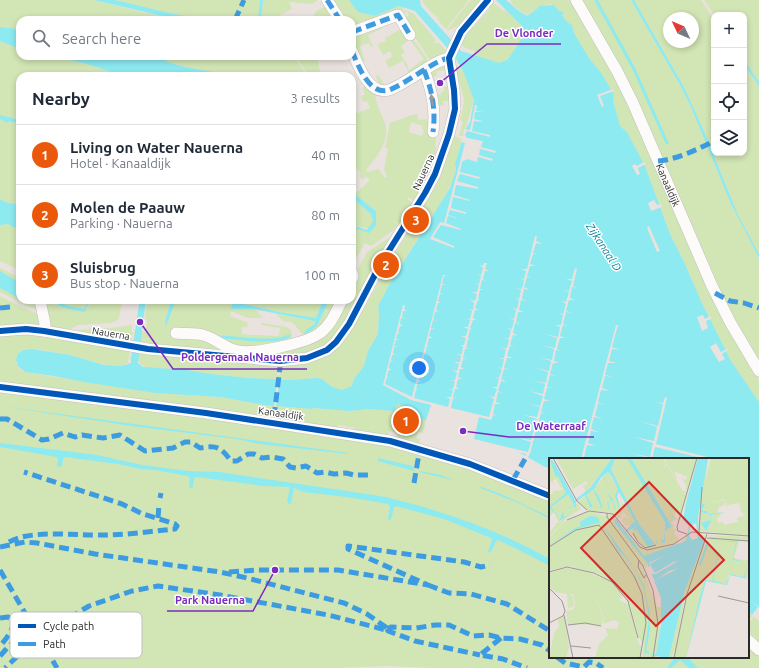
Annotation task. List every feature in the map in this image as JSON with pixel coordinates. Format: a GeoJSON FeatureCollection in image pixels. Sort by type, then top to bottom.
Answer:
{"type":"FeatureCollection","features":[{"type":"Feature","properties":{"kind":"street"},"geometry":{"type":"LineString","coordinates":[[327,0],[337,16]]}},
{"type":"Feature","properties":{"kind":"street"},"geometry":{"type":"LineString","coordinates":[[356,60],[362,75],[377,89],[390,89],[449,56],[458,35],[467,22],[488,0]]}},
{"type":"Feature","properties":{"kind":"street","name":"Kanaaldijk"},"geometry":{"type":"LineString","coordinates":[[576,0],[617,71],[633,103],[712,286],[730,322],[759,371]]}},
{"type":"Feature","properties":{"kind":"street"},"geometry":{"type":"LineString","coordinates":[[356,31],[398,15],[410,35]]}},
{"type":"Feature","properties":{"kind":"street","name":"Nauerna"},"geometry":{"type":"LineString","coordinates":[[0,331],[26,329],[148,349],[242,354],[285,361],[311,357],[323,352],[333,345],[346,329],[387,252],[425,193],[438,167],[452,125],[455,109],[449,56]]}},
{"type":"Feature","properties":{"kind":"street"},"geometry":{"type":"LineString","coordinates":[[424,70],[433,101],[433,132]]}},
{"type":"Feature","properties":{"kind":"street"},"geometry":{"type":"LineString","coordinates":[[41,304],[44,318],[44,331]]}},
{"type":"Feature","properties":{"kind":"street","name":"Nauerna"},"geometry":{"type":"LineString","coordinates":[[176,333],[202,335],[242,354],[311,338],[319,334],[326,327],[340,304]]}},
{"type":"Feature","properties":{"kind":"street","name":"Kanaaldijk"},"geometry":{"type":"LineString","coordinates":[[0,387],[199,412],[390,441],[470,464],[549,496]]}},
{"type":"Feature","properties":{"kind":"street"},"geometry":{"type":"LineString","coordinates":[[749,641],[759,650]]}},
{"type":"Feature","properties":{"kind":"green space"},"geometry":{"type":"Polygon","coordinates":[[[0,0],[94,0],[163,16],[16,16],[16,30],[12,28],[0,27],[0,0]]]}},
{"type":"Feature","properties":{"kind":"green space"},"geometry":{"type":"Polygon","coordinates":[[[115,0],[260,0],[258,16],[188,16],[115,0]]]}},
{"type":"Feature","properties":{"kind":"green space"},"geometry":{"type":"Polygon","coordinates":[[[263,0],[318,0],[312,4],[289,2],[292,9],[278,16],[261,16],[263,0]]]}},
{"type":"Feature","properties":{"kind":"green space"},"geometry":{"type":"Polygon","coordinates":[[[330,0],[349,0],[358,12],[375,16],[399,6],[404,8],[402,11],[404,12],[405,10],[413,13],[436,40],[434,42],[436,44],[438,42],[446,51],[431,61],[430,60],[403,19],[409,15],[407,11],[400,15],[367,24],[365,20],[356,24],[356,16],[340,16],[330,0]]]}},
{"type":"Feature","properties":{"kind":"green space"},"geometry":{"type":"Polygon","coordinates":[[[422,0],[469,0],[446,29],[437,19],[439,18],[425,5],[422,0]]]}},
{"type":"Feature","properties":{"kind":"green space"},"geometry":{"type":"Polygon","coordinates":[[[471,0],[482,0],[458,26],[447,31],[447,30],[471,0]]]}},
{"type":"Feature","properties":{"kind":"green space"},"geometry":{"type":"Polygon","coordinates":[[[510,0],[573,0],[593,33],[589,35],[593,42],[597,40],[613,76],[623,93],[682,230],[755,375],[759,375],[759,402],[731,361],[701,301],[670,234],[645,166],[627,132],[620,126],[613,100],[614,95],[602,74],[589,58],[574,33],[572,25],[567,22],[562,15],[563,11],[559,11],[551,4],[538,7],[528,15],[519,10],[511,3],[512,2],[510,0]]]}},
{"type":"Feature","properties":{"kind":"green space"},"geometry":{"type":"Polygon","coordinates":[[[579,0],[631,0],[691,107],[731,204],[759,258],[759,367],[751,354],[579,0]]]}},
{"type":"Feature","properties":{"kind":"green space"},"geometry":{"type":"Polygon","coordinates":[[[634,0],[701,0],[711,15],[711,149],[684,87],[634,0]]]}},
{"type":"Feature","properties":{"kind":"green space"},"geometry":{"type":"Polygon","coordinates":[[[704,0],[759,0],[759,82],[747,64],[747,12],[712,12],[704,0]]]}},
{"type":"Feature","properties":{"kind":"green space"},"geometry":{"type":"Polygon","coordinates":[[[492,2],[515,18],[522,28],[519,43],[511,55],[507,59],[498,63],[475,55],[476,52],[464,47],[461,44],[463,38],[490,9],[489,7],[492,2]]]}},
{"type":"Feature","properties":{"kind":"green space"},"geometry":{"type":"Polygon","coordinates":[[[327,6],[334,16],[314,16],[316,11],[327,6]]]}},
{"type":"Feature","properties":{"kind":"green space"},"geometry":{"type":"Polygon","coordinates":[[[397,20],[408,41],[401,46],[405,52],[401,55],[409,70],[424,59],[410,40],[412,38],[427,58],[427,63],[389,86],[381,87],[376,77],[378,74],[385,86],[409,73],[403,61],[389,68],[385,61],[393,56],[390,51],[383,55],[377,44],[386,41],[385,38],[401,29],[397,20]]]}},
{"type":"Feature","properties":{"kind":"green space"},"geometry":{"type":"Polygon","coordinates":[[[379,25],[381,29],[368,35],[373,47],[371,47],[369,43],[360,46],[365,61],[361,62],[356,51],[356,33],[379,25]]]}},
{"type":"Feature","properties":{"kind":"green space"},"geometry":{"type":"Polygon","coordinates":[[[0,41],[16,47],[16,60],[70,60],[112,72],[16,72],[16,119],[0,115],[0,41]]]}},
{"type":"Feature","properties":{"kind":"green space"},"geometry":{"type":"Polygon","coordinates":[[[164,60],[297,60],[304,72],[212,72],[173,64],[164,60]]]}},
{"type":"Feature","properties":{"kind":"green space"},"geometry":{"type":"Polygon","coordinates":[[[298,60],[318,60],[320,72],[306,72],[298,60]]]}},
{"type":"Feature","properties":{"kind":"green space"},"geometry":{"type":"Polygon","coordinates":[[[454,62],[457,68],[460,67],[464,73],[474,100],[463,136],[459,136],[463,122],[460,120],[464,99],[454,62]]]}},
{"type":"Feature","properties":{"kind":"green space"},"geometry":{"type":"Polygon","coordinates":[[[443,65],[446,70],[436,71],[437,76],[433,77],[434,80],[431,80],[429,73],[443,65]]]}},
{"type":"Feature","properties":{"kind":"green space"},"geometry":{"type":"Polygon","coordinates":[[[747,68],[759,86],[759,254],[738,215],[714,156],[747,156],[747,68]]]}},
{"type":"Feature","properties":{"kind":"green space"},"geometry":{"type":"Polygon","coordinates":[[[369,85],[375,95],[386,128],[383,145],[377,156],[366,170],[368,172],[378,169],[385,178],[387,177],[384,169],[388,148],[385,148],[390,123],[412,115],[418,114],[418,120],[430,119],[435,133],[436,152],[417,182],[419,183],[432,160],[436,157],[414,201],[408,197],[407,199],[414,203],[400,225],[391,219],[399,226],[371,246],[365,243],[356,259],[356,228],[369,232],[376,225],[376,211],[356,195],[356,191],[357,192],[370,180],[366,176],[363,180],[359,176],[361,174],[357,169],[356,170],[356,114],[370,108],[367,101],[363,102],[361,96],[365,95],[362,88],[369,85]],[[411,122],[409,132],[422,136],[424,130],[422,129],[423,126],[411,122]]]}},
{"type":"Feature","properties":{"kind":"green space"},"geometry":{"type":"Polygon","coordinates":[[[449,86],[451,101],[443,101],[444,105],[436,106],[437,95],[444,91],[444,87],[449,86]]]}},
{"type":"Feature","properties":{"kind":"green space"},"geometry":{"type":"Polygon","coordinates":[[[0,119],[16,123],[16,204],[5,202],[0,199],[0,119]]]}},
{"type":"Feature","properties":{"kind":"green space"},"geometry":{"type":"Polygon","coordinates":[[[454,136],[462,139],[455,164],[456,170],[452,183],[435,213],[389,285],[378,306],[378,334],[368,351],[364,366],[354,379],[350,388],[342,390],[337,389],[322,379],[317,378],[291,380],[248,378],[187,370],[147,368],[139,363],[139,361],[130,360],[131,355],[139,356],[140,352],[276,366],[278,367],[277,375],[280,375],[281,367],[310,362],[361,311],[363,311],[390,262],[437,184],[454,136]]]}},
{"type":"Feature","properties":{"kind":"green space"},"geometry":{"type":"Polygon","coordinates":[[[356,201],[371,214],[373,223],[368,229],[356,226],[356,201]]]}},
{"type":"Feature","properties":{"kind":"green space"},"geometry":{"type":"Polygon","coordinates":[[[7,224],[16,228],[16,268],[0,261],[0,225],[7,224]]]}},
{"type":"Feature","properties":{"kind":"green space"},"geometry":{"type":"Polygon","coordinates":[[[392,236],[364,287],[356,296],[356,274],[367,252],[392,236]]]}},
{"type":"Feature","properties":{"kind":"green space"},"geometry":{"type":"Polygon","coordinates":[[[0,268],[16,276],[16,283],[0,274],[0,268]]]}},
{"type":"Feature","properties":{"kind":"green space"},"geometry":{"type":"Polygon","coordinates":[[[0,285],[16,293],[16,300],[0,292],[0,285]]]}},
{"type":"Feature","properties":{"kind":"green space"},"geometry":{"type":"Polygon","coordinates":[[[362,291],[356,302],[356,296],[362,291]]]}},
{"type":"Feature","properties":{"kind":"green space"},"geometry":{"type":"Polygon","coordinates":[[[0,296],[38,314],[40,325],[0,326],[0,296]]]}},
{"type":"Feature","properties":{"kind":"green space"},"geometry":{"type":"Polygon","coordinates":[[[23,304],[38,304],[39,310],[23,304]]]}},
{"type":"Feature","properties":{"kind":"green space"},"geometry":{"type":"Polygon","coordinates":[[[45,304],[57,304],[74,309],[87,309],[89,304],[121,304],[119,318],[111,323],[78,325],[67,331],[48,326],[45,304]]]}},
{"type":"Feature","properties":{"kind":"green space"},"geometry":{"type":"Polygon","coordinates":[[[64,304],[87,304],[85,309],[64,304]]]}},
{"type":"Feature","properties":{"kind":"green space"},"geometry":{"type":"Polygon","coordinates":[[[148,304],[170,304],[165,322],[166,325],[174,304],[232,304],[232,308],[255,309],[263,318],[248,318],[231,311],[230,316],[248,323],[247,327],[242,327],[242,334],[279,336],[280,328],[261,325],[262,323],[287,327],[291,330],[292,337],[288,342],[284,343],[254,349],[242,349],[231,347],[208,336],[205,332],[174,330],[172,338],[173,336],[188,336],[204,338],[218,343],[230,352],[149,345],[78,332],[79,330],[132,325],[132,335],[129,335],[128,337],[132,338],[131,341],[133,341],[135,330],[146,332],[146,306],[148,304]]]}},
{"type":"Feature","properties":{"kind":"green space"},"geometry":{"type":"Polygon","coordinates":[[[244,304],[321,304],[316,318],[279,312],[244,304]]]}},
{"type":"Feature","properties":{"kind":"green space"},"geometry":{"type":"Polygon","coordinates":[[[327,304],[337,304],[328,322],[307,336],[302,334],[294,324],[283,321],[276,314],[319,322],[324,310],[331,313],[324,309],[327,304]]]}},
{"type":"Feature","properties":{"kind":"green space"},"geometry":{"type":"Polygon","coordinates":[[[347,304],[355,304],[343,325],[335,335],[317,350],[291,356],[253,354],[305,342],[347,304]]]}},
{"type":"Feature","properties":{"kind":"green space"},"geometry":{"type":"Polygon","coordinates":[[[32,334],[130,350],[128,363],[115,366],[100,364],[67,354],[29,349],[21,351],[16,363],[20,369],[25,372],[155,393],[220,397],[264,405],[350,411],[368,409],[393,411],[399,404],[419,415],[426,421],[423,433],[418,432],[416,438],[420,439],[419,443],[396,438],[398,433],[391,431],[385,437],[354,432],[355,428],[338,425],[337,429],[277,421],[276,407],[273,407],[272,417],[270,418],[0,384],[0,335],[32,334]]]}},
{"type":"Feature","properties":{"kind":"green space"},"geometry":{"type":"Polygon","coordinates":[[[0,389],[374,440],[457,464],[549,499],[549,658],[749,658],[749,643],[759,653],[759,668],[437,668],[386,666],[337,668],[0,668],[0,389]]]}},
{"type":"Feature","properties":{"kind":"green space"},"geometry":{"type":"Polygon","coordinates":[[[749,612],[759,619],[759,648],[755,638],[750,633],[749,634],[749,622],[754,617],[752,616],[749,620],[749,612]]]}},
{"type":"Feature","properties":{"kind":"water"},"geometry":{"type":"Polygon","coordinates":[[[94,0],[115,0],[188,16],[162,16],[94,0]]]}},
{"type":"Feature","properties":{"kind":"water"},"geometry":{"type":"Polygon","coordinates":[[[260,0],[263,0],[261,16],[258,16],[260,0]]]}},
{"type":"Feature","properties":{"kind":"water","name":"Zijkanaal D"},"geometry":{"type":"Polygon","coordinates":[[[349,0],[420,0],[421,6],[461,51],[499,63],[508,59],[523,35],[522,26],[496,0],[506,0],[519,11],[528,16],[539,6],[554,5],[559,11],[564,12],[562,15],[567,22],[572,25],[574,33],[589,58],[602,74],[614,95],[613,100],[620,126],[627,132],[645,166],[670,234],[701,301],[731,361],[759,402],[759,619],[749,612],[749,458],[549,458],[549,468],[515,450],[480,442],[426,421],[418,416],[419,415],[399,404],[396,406],[394,411],[368,409],[350,411],[264,405],[220,397],[155,393],[84,382],[25,372],[18,366],[16,360],[18,354],[23,350],[32,349],[70,355],[104,365],[119,366],[131,363],[139,304],[146,304],[145,305],[138,363],[143,367],[187,370],[248,378],[291,380],[317,378],[322,379],[332,387],[342,390],[352,386],[354,379],[364,366],[368,351],[378,334],[378,306],[389,285],[450,188],[456,170],[455,164],[465,130],[470,122],[474,100],[464,73],[455,57],[415,11],[399,6],[375,16],[358,12],[349,0]]]}},
{"type":"Feature","properties":{"kind":"water"},"geometry":{"type":"Polygon","coordinates":[[[631,0],[634,0],[684,87],[711,149],[711,156],[691,107],[631,0]]]}},
{"type":"Feature","properties":{"kind":"water"},"geometry":{"type":"Polygon","coordinates":[[[0,27],[12,28],[16,30],[16,47],[0,41],[0,27]]]}},
{"type":"Feature","properties":{"kind":"water"},"geometry":{"type":"Polygon","coordinates":[[[69,60],[164,60],[188,67],[214,72],[112,72],[69,60]]]}},
{"type":"Feature","properties":{"kind":"water"},"geometry":{"type":"Polygon","coordinates":[[[747,64],[759,82],[759,86],[747,68],[747,64]]]}},
{"type":"Feature","properties":{"kind":"water"},"geometry":{"type":"Polygon","coordinates":[[[0,115],[16,119],[16,123],[9,121],[8,123],[0,119],[0,115]]]}},
{"type":"Feature","properties":{"kind":"water"},"geometry":{"type":"Polygon","coordinates":[[[711,156],[714,156],[738,215],[759,254],[759,258],[731,204],[711,156]]]}},
{"type":"Feature","properties":{"kind":"water"},"geometry":{"type":"Polygon","coordinates":[[[356,195],[376,211],[376,225],[369,233],[356,228],[356,226],[367,230],[373,222],[371,214],[356,201],[356,195]]]}},
{"type":"Feature","properties":{"kind":"water"},"geometry":{"type":"Polygon","coordinates":[[[0,199],[5,202],[16,204],[16,228],[7,224],[0,225],[0,199]]]}},
{"type":"Feature","properties":{"kind":"water"},"geometry":{"type":"Polygon","coordinates":[[[0,271],[16,281],[16,297],[0,288],[0,271]]]}},
{"type":"Feature","properties":{"kind":"water"},"geometry":{"type":"Polygon","coordinates":[[[58,304],[85,309],[87,304],[88,304],[85,312],[72,310],[58,304]]]}},
{"type":"Feature","properties":{"kind":"water"},"geometry":{"type":"Polygon","coordinates":[[[170,304],[174,304],[166,326],[165,322],[170,304]]]}},
{"type":"Feature","properties":{"kind":"water"},"geometry":{"type":"Polygon","coordinates":[[[232,304],[244,304],[279,312],[316,318],[321,304],[327,304],[319,322],[254,309],[231,309],[232,304]]]}},
{"type":"Feature","properties":{"kind":"water"},"geometry":{"type":"Polygon","coordinates":[[[0,406],[348,454],[260,444],[237,439],[132,426],[0,406]]]}},
{"type":"Feature","properties":{"kind":"water"},"geometry":{"type":"Polygon","coordinates":[[[0,443],[97,455],[142,465],[188,471],[219,472],[380,496],[424,507],[489,530],[530,548],[549,558],[549,565],[498,540],[489,553],[488,551],[492,540],[491,538],[444,519],[396,506],[391,519],[388,520],[390,507],[388,504],[303,492],[294,488],[291,503],[289,504],[287,502],[290,487],[264,486],[197,477],[194,478],[193,487],[190,488],[190,478],[188,476],[65,457],[63,459],[62,466],[59,467],[57,466],[57,457],[0,447],[0,443]]]}},
{"type":"Feature","properties":{"kind":"water"},"geometry":{"type":"Polygon","coordinates":[[[378,458],[412,466],[415,470],[414,471],[378,461],[378,458]]]}},
{"type":"Feature","properties":{"kind":"water"},"geometry":{"type":"Polygon","coordinates":[[[419,472],[441,475],[453,480],[419,472]]]}},
{"type":"Feature","properties":{"kind":"water"},"geometry":{"type":"Polygon","coordinates":[[[478,487],[503,495],[549,517],[549,518],[521,504],[478,487]]]}},
{"type":"Feature","properties":{"kind":"water"},"geometry":{"type":"Polygon","coordinates":[[[674,658],[688,658],[698,668],[689,668],[680,660],[671,668],[667,668],[674,658]]]}},
{"type":"Feature","properties":{"kind":"pier"},"geometry":{"type":"Polygon","coordinates":[[[613,89],[614,91],[600,96],[604,106],[602,107],[597,95],[613,89]]]}},
{"type":"Feature","properties":{"kind":"pier"},"geometry":{"type":"Polygon","coordinates":[[[475,105],[477,105],[476,111],[484,112],[475,112],[474,119],[482,122],[474,121],[472,131],[490,135],[490,137],[467,131],[465,135],[467,138],[483,141],[481,147],[496,151],[495,153],[480,149],[479,155],[493,159],[492,161],[478,157],[477,162],[467,159],[462,162],[460,172],[480,177],[479,179],[460,174],[457,181],[478,187],[478,189],[456,185],[454,195],[470,201],[453,197],[451,208],[466,212],[466,214],[450,210],[448,215],[458,218],[448,216],[446,223],[461,230],[441,225],[433,237],[454,246],[454,248],[430,239],[440,222],[444,223],[465,143],[461,142],[461,136],[463,136],[464,129],[470,130],[475,105]]]}},
{"type":"Feature","properties":{"kind":"pier"},"geometry":{"type":"Polygon","coordinates":[[[644,162],[646,164],[638,168],[640,174],[637,175],[632,166],[635,164],[637,166],[644,162]]]}},
{"type":"Feature","properties":{"kind":"pier"},"geometry":{"type":"Polygon","coordinates":[[[654,200],[657,205],[661,204],[662,207],[651,211],[648,203],[654,200]]]}},
{"type":"Feature","properties":{"kind":"pier"},"geometry":{"type":"Polygon","coordinates":[[[649,226],[660,251],[657,252],[647,228],[649,226]]]}},
{"type":"Feature","properties":{"kind":"pier"},"geometry":{"type":"Polygon","coordinates":[[[535,236],[537,236],[536,241],[541,244],[536,243],[533,253],[538,254],[533,254],[530,264],[536,266],[530,266],[527,276],[532,278],[527,277],[524,287],[530,290],[524,289],[522,299],[527,301],[521,300],[519,310],[524,312],[518,312],[516,322],[521,324],[515,323],[513,333],[518,336],[513,335],[510,345],[515,347],[510,346],[507,356],[513,358],[507,358],[504,368],[510,370],[504,369],[501,379],[507,382],[501,381],[498,391],[504,393],[498,392],[496,402],[501,404],[495,404],[493,414],[498,416],[493,415],[491,420],[479,417],[474,439],[528,452],[531,442],[518,438],[531,440],[534,430],[521,425],[534,429],[537,419],[524,415],[537,417],[540,407],[526,403],[540,406],[543,396],[529,391],[543,394],[545,384],[532,380],[546,383],[548,372],[535,368],[549,371],[551,361],[538,357],[552,360],[554,349],[541,345],[555,348],[557,338],[544,334],[558,337],[560,327],[555,325],[561,325],[563,315],[558,313],[563,314],[566,304],[561,301],[566,302],[569,292],[563,290],[569,291],[572,281],[566,279],[572,279],[575,268],[577,269],[573,286],[578,288],[572,287],[570,298],[575,300],[569,300],[566,311],[572,313],[566,312],[563,324],[569,326],[563,325],[560,336],[566,338],[560,338],[557,349],[562,351],[556,350],[554,361],[559,363],[553,363],[550,374],[556,376],[550,375],[547,387],[553,388],[547,388],[544,399],[550,401],[544,401],[541,412],[546,414],[541,413],[538,424],[543,426],[537,426],[534,437],[540,439],[534,438],[530,454],[526,460],[522,457],[525,457],[526,454],[469,441],[437,431],[425,423],[431,405],[411,400],[383,385],[403,305],[405,305],[404,309],[407,311],[403,311],[402,317],[405,319],[401,318],[400,324],[403,326],[400,326],[398,332],[401,333],[398,333],[396,339],[400,340],[396,340],[394,346],[398,347],[394,347],[393,354],[396,355],[392,355],[391,361],[394,362],[390,362],[389,368],[392,370],[389,370],[387,376],[390,378],[387,377],[385,384],[412,397],[443,275],[448,276],[444,276],[442,284],[446,285],[442,285],[440,293],[444,294],[440,294],[438,301],[441,303],[438,303],[436,310],[439,311],[435,312],[433,319],[437,321],[433,320],[431,328],[435,329],[431,329],[429,336],[433,338],[429,338],[427,345],[430,347],[427,346],[425,354],[428,356],[424,355],[423,363],[426,365],[422,364],[420,372],[424,373],[420,373],[418,380],[422,382],[418,382],[416,389],[419,390],[416,390],[414,398],[448,407],[450,399],[446,397],[451,397],[453,390],[448,389],[453,389],[455,381],[450,380],[455,380],[457,373],[452,370],[457,371],[459,364],[454,362],[460,362],[461,355],[456,354],[462,354],[463,346],[459,345],[464,345],[466,338],[461,336],[466,336],[468,329],[463,327],[468,327],[470,320],[466,318],[470,319],[472,311],[468,309],[473,310],[474,303],[470,300],[475,301],[477,294],[472,292],[477,292],[479,285],[475,283],[479,284],[481,276],[477,274],[481,275],[483,268],[479,265],[483,266],[484,263],[487,263],[485,269],[489,271],[485,271],[483,279],[486,281],[482,280],[480,289],[484,290],[480,290],[478,299],[481,300],[478,300],[475,308],[479,310],[475,310],[473,318],[476,320],[473,320],[470,328],[474,330],[470,329],[468,338],[471,340],[468,339],[466,348],[469,349],[465,349],[463,358],[467,359],[463,359],[461,367],[464,369],[460,369],[458,377],[462,379],[458,379],[456,387],[459,389],[455,389],[453,397],[457,399],[453,398],[451,408],[489,417],[494,399],[489,396],[494,397],[497,389],[492,387],[497,387],[499,379],[494,377],[499,378],[502,369],[497,367],[502,368],[504,359],[499,358],[504,358],[506,349],[501,348],[507,348],[509,339],[504,338],[509,338],[511,330],[506,328],[512,329],[514,320],[509,318],[514,319],[516,310],[512,308],[517,309],[519,300],[514,298],[519,299],[521,290],[516,288],[522,289],[524,280],[519,278],[524,279],[526,271],[521,269],[527,269],[535,236]]]}},
{"type":"Feature","properties":{"kind":"pier"},"geometry":{"type":"Polygon","coordinates":[[[703,315],[705,319],[710,316],[711,319],[706,321],[708,328],[702,331],[697,317],[703,315]]]}},
{"type":"Feature","properties":{"kind":"pier"},"geometry":{"type":"Polygon","coordinates":[[[616,325],[618,325],[612,347],[620,350],[612,349],[609,361],[617,363],[608,363],[605,375],[613,377],[605,376],[602,388],[610,391],[601,390],[598,402],[606,405],[598,403],[595,416],[603,419],[594,417],[591,429],[599,432],[591,431],[588,443],[596,446],[587,445],[584,457],[587,458],[581,458],[616,325]]]}},
{"type":"Feature","properties":{"kind":"pier"},"geometry":{"type":"Polygon","coordinates":[[[716,343],[721,352],[727,349],[728,350],[722,354],[725,359],[719,362],[710,347],[716,343]]]}},
{"type":"Feature","properties":{"kind":"pier"},"geometry":{"type":"Polygon","coordinates":[[[277,377],[280,377],[276,408],[274,408],[277,377]]]}},
{"type":"Feature","properties":{"kind":"pier"},"geometry":{"type":"Polygon","coordinates":[[[665,397],[667,398],[656,444],[706,458],[655,447],[652,458],[630,453],[650,457],[653,443],[634,437],[654,441],[657,427],[639,421],[658,426],[663,404],[655,402],[663,403],[665,397]]]}},
{"type":"Feature","properties":{"kind":"pier"},"geometry":{"type":"Polygon","coordinates":[[[749,599],[759,607],[759,621],[752,615],[758,607],[749,599]]]}},
{"type":"Feature","properties":{"kind":"waterway"},"geometry":{"type":"LineString","coordinates":[[596,0],[634,69],[667,143]]}},
{"type":"Feature","properties":{"kind":"waterway"},"geometry":{"type":"LineString","coordinates":[[306,332],[316,325],[318,319]]}},
{"type":"Feature","properties":{"kind":"waterway"},"geometry":{"type":"LineString","coordinates":[[223,337],[275,340],[289,336]]}},
{"type":"Feature","properties":{"kind":"marked path"},"geometry":{"type":"LineString","coordinates":[[237,16],[244,0]]}},
{"type":"Feature","properties":{"kind":"marked path"},"geometry":{"type":"LineString","coordinates":[[327,0],[337,16]]}},
{"type":"Feature","properties":{"kind":"marked path"},"geometry":{"type":"LineString","coordinates":[[356,31],[398,15],[410,35]]}},
{"type":"Feature","properties":{"kind":"marked path"},"geometry":{"type":"LineString","coordinates":[[356,60],[365,78],[370,84],[382,91],[389,90],[436,63],[449,58]]}},
{"type":"Feature","properties":{"kind":"marked path"},"geometry":{"type":"LineString","coordinates":[[424,70],[433,100],[433,132]]}},
{"type":"Feature","properties":{"kind":"marked path"},"geometry":{"type":"LineString","coordinates":[[658,161],[680,156],[711,142]]}},
{"type":"Feature","properties":{"kind":"marked path"},"geometry":{"type":"LineString","coordinates":[[715,293],[730,301],[744,303],[759,308]]}},
{"type":"Feature","properties":{"kind":"marked path"},"geometry":{"type":"LineString","coordinates":[[0,308],[11,307]]}},
{"type":"Feature","properties":{"kind":"marked path"},"geometry":{"type":"LineString","coordinates":[[274,417],[280,367]]}},
{"type":"Feature","properties":{"kind":"marked path"},"geometry":{"type":"LineString","coordinates":[[0,419],[7,419],[42,440],[49,439],[63,433],[75,437],[82,435],[103,438],[120,435],[145,451],[173,448],[185,442],[191,442],[200,448],[218,448],[231,461],[237,461],[248,454],[254,454],[262,458],[272,457],[283,459],[290,467],[296,468],[306,466],[317,473],[325,472],[334,474],[346,473],[354,475],[370,475]]}},
{"type":"Feature","properties":{"kind":"marked path"},"geometry":{"type":"LineString","coordinates":[[414,483],[420,448]]}},
{"type":"Feature","properties":{"kind":"marked path"},"geometry":{"type":"LineString","coordinates":[[513,480],[525,459]]}},
{"type":"Feature","properties":{"kind":"marked path"},"geometry":{"type":"LineString","coordinates":[[9,542],[18,538],[42,534],[122,534],[175,529],[177,526],[175,524],[143,514],[122,504],[24,472]]}},
{"type":"Feature","properties":{"kind":"marked path"},"geometry":{"type":"LineString","coordinates":[[160,498],[161,493]]}},
{"type":"Feature","properties":{"kind":"marked path"},"geometry":{"type":"LineString","coordinates":[[158,518],[159,505]]}},
{"type":"Feature","properties":{"kind":"marked path"},"geometry":{"type":"LineString","coordinates":[[0,547],[25,542],[37,543],[95,554],[220,572],[344,603],[367,614],[387,628],[386,630],[328,615],[220,595],[158,586],[132,591],[89,606],[79,612]]}},
{"type":"Feature","properties":{"kind":"marked path"},"geometry":{"type":"LineString","coordinates":[[229,572],[256,570],[338,570],[428,585],[348,549],[348,546],[464,562],[481,567],[490,565]]}},
{"type":"Feature","properties":{"kind":"marked path"},"geometry":{"type":"LineString","coordinates":[[0,570],[24,612]]}},
{"type":"Feature","properties":{"kind":"marked path"},"geometry":{"type":"LineString","coordinates":[[428,585],[449,593],[471,594],[507,604],[549,630]]}},
{"type":"Feature","properties":{"kind":"marked path"},"geometry":{"type":"LineString","coordinates":[[0,618],[10,618]]}},
{"type":"Feature","properties":{"kind":"marked path"},"geometry":{"type":"LineString","coordinates":[[387,629],[391,627],[416,628],[435,625],[449,625],[473,636],[489,635],[501,638],[520,639],[542,645],[549,650]]}},
{"type":"Feature","properties":{"kind":"marked path"},"geometry":{"type":"LineString","coordinates":[[387,629],[388,631],[415,641],[480,655]]}},
{"type":"Feature","properties":{"kind":"marked path"},"geometry":{"type":"LineString","coordinates":[[0,646],[10,632]]}},
{"type":"Feature","properties":{"kind":"marked path"},"geometry":{"type":"LineString","coordinates":[[501,638],[480,655],[503,659],[527,668]]}},
{"type":"Feature","properties":{"kind":"marked path"},"geometry":{"type":"LineString","coordinates":[[0,656],[10,645]]}},
{"type":"Feature","properties":{"kind":"marked path"},"geometry":{"type":"LineString","coordinates":[[5,668],[16,658]]}},
{"type":"Feature","properties":{"kind":"marked path"},"geometry":{"type":"LineString","coordinates":[[51,658],[57,668]]}},
{"type":"Feature","properties":{"kind":"marked path"},"geometry":{"type":"LineString","coordinates":[[558,658],[565,663],[584,667],[589,662],[596,663],[603,668]]}},
{"type":"Feature","properties":{"kind":"cycle path"},"geometry":{"type":"LineString","coordinates":[[0,331],[26,329],[148,349],[280,361],[307,358],[327,350],[336,342],[349,324],[380,265],[425,193],[435,174],[449,134],[455,109],[454,90],[449,58],[461,32],[488,0]]}},
{"type":"Feature","properties":{"kind":"cycle path"},"geometry":{"type":"LineString","coordinates":[[0,387],[206,413],[390,441],[470,464],[549,496]]}},
{"type":"Feature","properties":{"kind":"place","name":"De Vlonder"},"geometry":{"type":"Point","coordinates":[440,83]}},
{"type":"Feature","properties":{"kind":"place","name":"Sluisbrug"},"geometry":{"type":"Point","coordinates":[416,220]}},
{"type":"Feature","properties":{"kind":"place","name":"Molen de Paauw"},"geometry":{"type":"Point","coordinates":[386,265]}},
{"type":"Feature","properties":{"kind":"place","name":"Poldergemaal Nauerna"},"geometry":{"type":"Point","coordinates":[140,322]}},
{"type":"Feature","properties":{"kind":"place","name":"Living on Water Nauerna"},"geometry":{"type":"Point","coordinates":[406,421]}},
{"type":"Feature","properties":{"kind":"place","name":"De Waterraaf"},"geometry":{"type":"Point","coordinates":[463,431]}},
{"type":"Feature","properties":{"kind":"place","name":"Park Nauerna"},"geometry":{"type":"Point","coordinates":[275,570]}}]}
